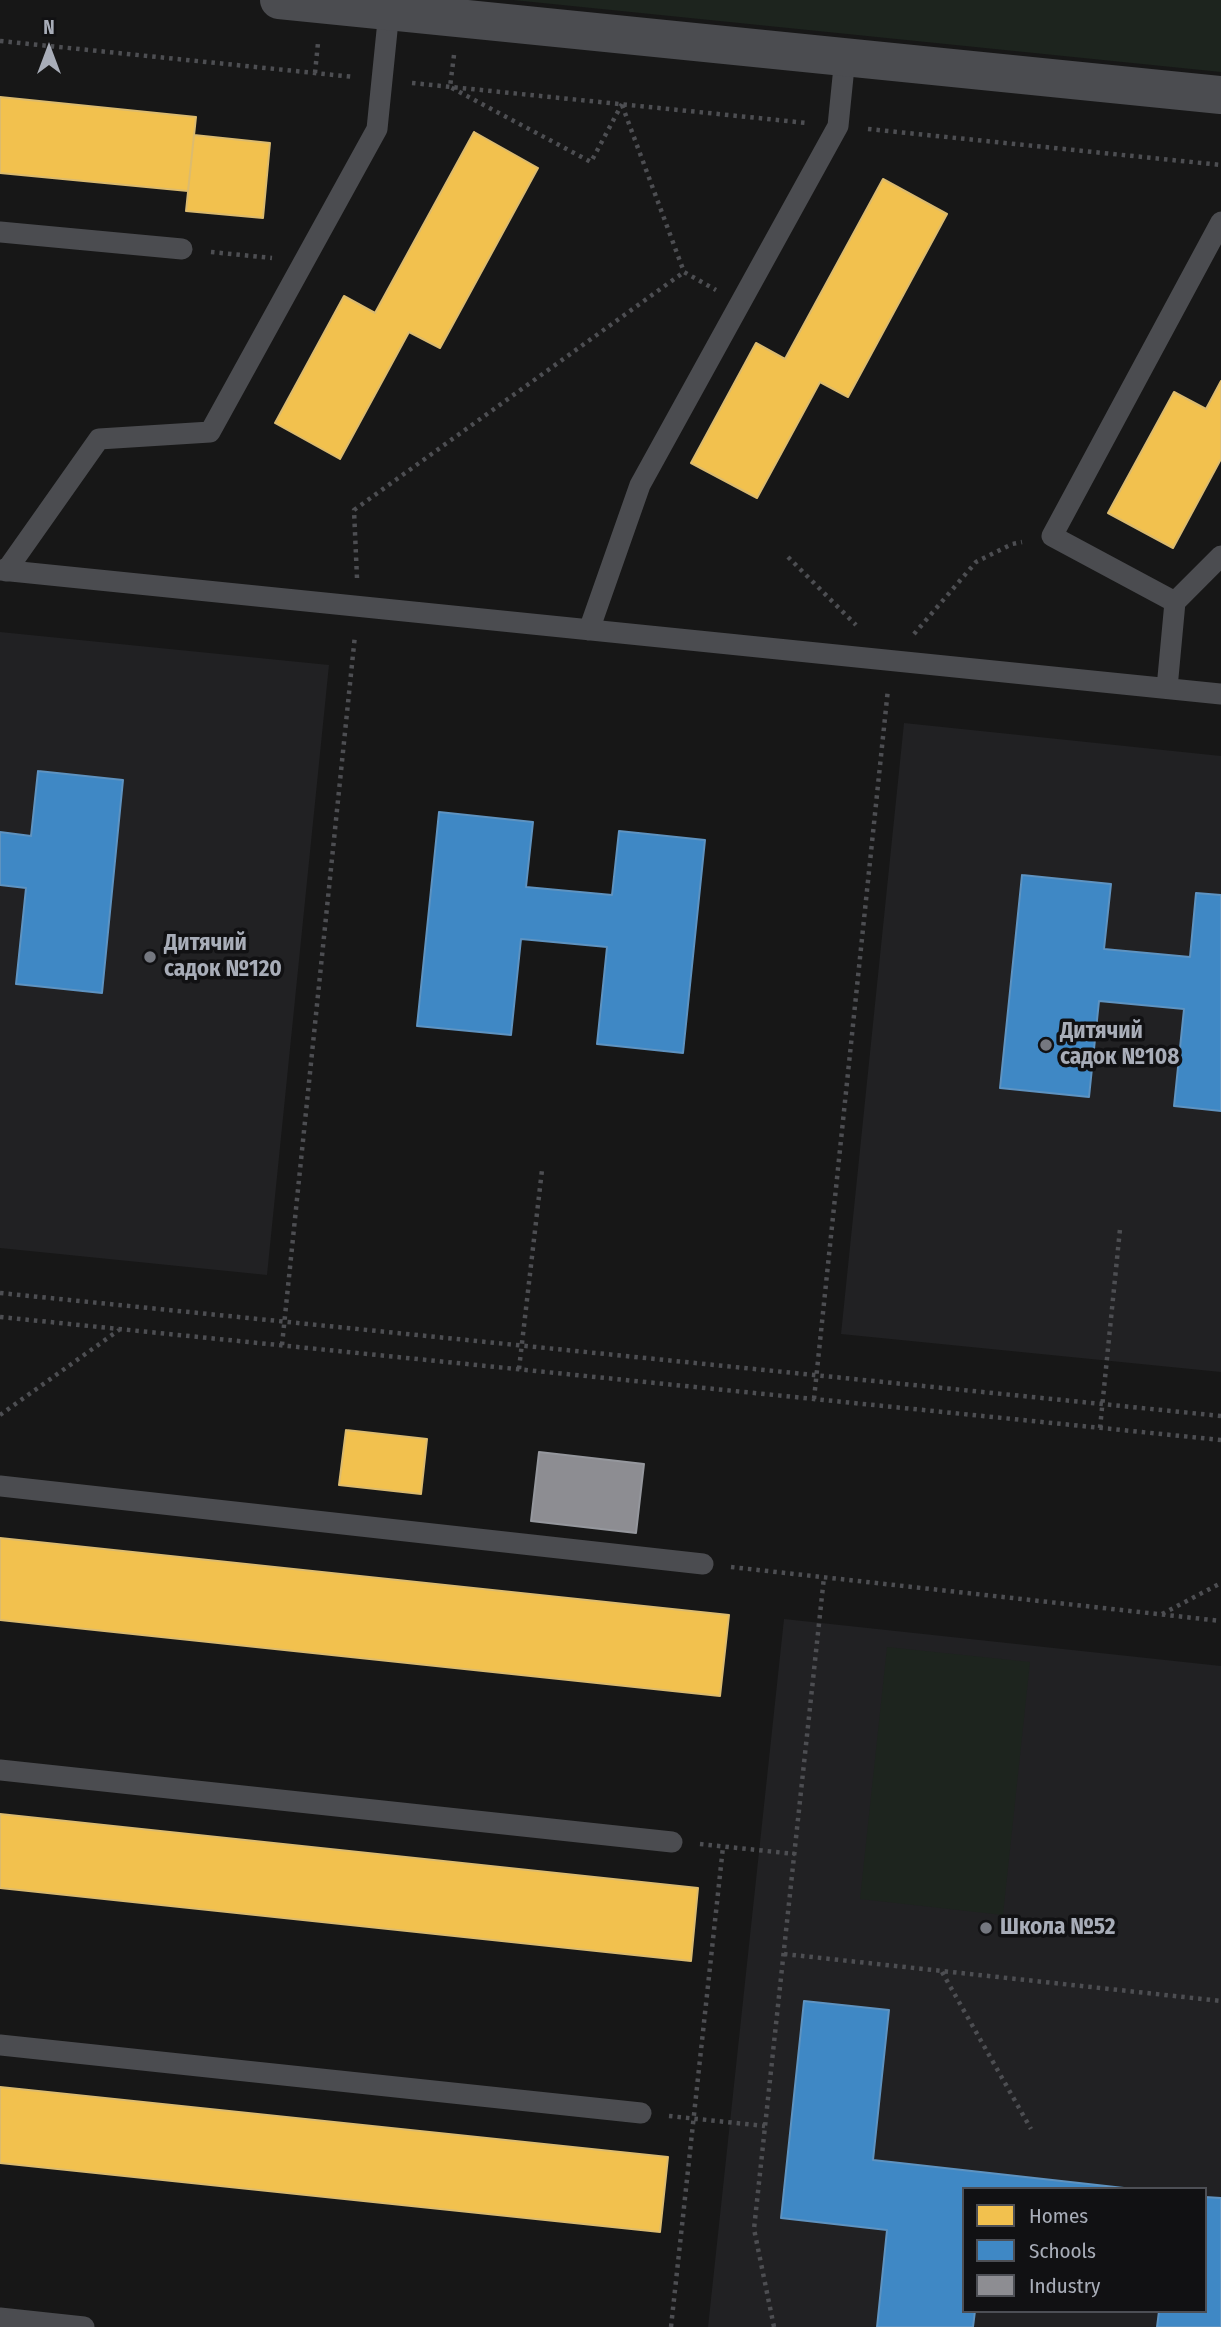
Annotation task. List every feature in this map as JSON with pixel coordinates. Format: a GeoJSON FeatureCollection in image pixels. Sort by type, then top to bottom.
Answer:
{"type":"FeatureCollection","features":[{"type":"Feature","properties":{"kind":"street"},"geometry":{"type":"LineString","coordinates":[[279,0],[390,6],[845,57],[1221,95]]}},
{"type":"Feature","properties":{"kind":"lane"},"geometry":{"type":"LineString","coordinates":[[3,570],[99,439],[209,432],[377,129],[390,6]]}},
{"type":"Feature","properties":{"kind":"lane"},"geometry":{"type":"LineString","coordinates":[[589,630],[640,485],[838,126],[845,57]]}},
{"type":"Feature","properties":{"kind":"lane"},"geometry":{"type":"LineString","coordinates":[[1175,601],[1052,536],[1221,222]]}},
{"type":"Feature","properties":{"kind":"lane"},"geometry":{"type":"LineString","coordinates":[[0,232],[182,249]]}},
{"type":"Feature","properties":{"kind":"lane"},"geometry":{"type":"LineString","coordinates":[[1167,688],[1175,601],[1221,556]]}},
{"type":"Feature","properties":{"kind":"lane"},"geometry":{"type":"LineString","coordinates":[[3,570],[1221,694]]}},
{"type":"Feature","properties":{"kind":"lane"},"geometry":{"type":"LineString","coordinates":[[0,1486],[703,1564]]}},
{"type":"Feature","properties":{"kind":"lane"},"geometry":{"type":"LineString","coordinates":[[0,1770],[672,1842]]}},
{"type":"Feature","properties":{"kind":"lane"},"geometry":{"type":"LineString","coordinates":[[0,2045],[641,2113]]}},
{"type":"Feature","properties":{"kind":"lane"},"geometry":{"type":"LineString","coordinates":[[0,2318],[84,2327]]}},
{"type":"Feature","properties":{"kind":"path"},"geometry":{"type":"LineString","coordinates":[[315,73],[318,39]]}},
{"type":"Feature","properties":{"kind":"path"},"geometry":{"type":"LineString","coordinates":[[0,41],[1221,165]]}},
{"type":"Feature","properties":{"kind":"path"},"geometry":{"type":"LineString","coordinates":[[450,87],[454,52]]}},
{"type":"Feature","properties":{"kind":"path"},"geometry":{"type":"LineString","coordinates":[[450,87],[591,162],[622,104]]}},
{"type":"Feature","properties":{"kind":"path"},"geometry":{"type":"LineString","coordinates":[[282,1345],[358,606],[354,510],[684,272],[622,104]]}},
{"type":"Feature","properties":{"kind":"path"},"geometry":{"type":"LineString","coordinates":[[182,249],[304,261]]}},
{"type":"Feature","properties":{"kind":"path"},"geometry":{"type":"LineString","coordinates":[[814,1399],[891,661],[976,562],[1012,544],[1052,536]]}},
{"type":"Feature","properties":{"kind":"path"},"geometry":{"type":"LineString","coordinates":[[788,557],[891,661]]}},
{"type":"Feature","properties":{"kind":"path"},"geometry":{"type":"LineString","coordinates":[[519,1369],[542,1170]]}},
{"type":"Feature","properties":{"kind":"path"},"geometry":{"type":"LineString","coordinates":[[1100,1428],[1120,1229]]}},
{"type":"Feature","properties":{"kind":"path"},"geometry":{"type":"LineString","coordinates":[[0,1293],[1221,1416]]}},
{"type":"Feature","properties":{"kind":"path"},"geometry":{"type":"LineString","coordinates":[[0,1317],[1221,1440]]}},
{"type":"Feature","properties":{"kind":"path"},"geometry":{"type":"LineString","coordinates":[[0,1415],[120,1329]]}},
{"type":"Feature","properties":{"kind":"path"},"geometry":{"type":"LineString","coordinates":[[703,1564],[1221,1621]]}},
{"type":"Feature","properties":{"kind":"path"},"geometry":{"type":"LineString","coordinates":[[774,2327],[754,2229],[824,1577]]}},
{"type":"Feature","properties":{"kind":"path"},"geometry":{"type":"LineString","coordinates":[[1161,1615],[1221,1583]]}},
{"type":"Feature","properties":{"kind":"path"},"geometry":{"type":"LineString","coordinates":[[672,1842],[794,1854]]}},
{"type":"Feature","properties":{"kind":"path"},"geometry":{"type":"LineString","coordinates":[[671,2327],[723,1847]]}},
{"type":"Feature","properties":{"kind":"path"},"geometry":{"type":"LineString","coordinates":[[784,1954],[1221,2001]]}},
{"type":"Feature","properties":{"kind":"path"},"geometry":{"type":"LineString","coordinates":[[942,1971],[1031,2129]]}},
{"type":"Feature","properties":{"kind":"path"},"geometry":{"type":"LineString","coordinates":[[641,2113],[765,2126]]}},
{"type":"Feature","properties":{"kind":"shaded area"},"geometry":{"type":"Polygon","coordinates":[[[513,0],[1221,0],[1221,72],[513,0]]]}},
{"type":"Feature","properties":{"kind":"shaded area","name":"Дитячий садок №120"},"geometry":{"type":"Polygon","coordinates":[[[0,632],[329,665],[267,1275],[0,1248],[0,632]]]}},
{"type":"Feature","properties":{"kind":"shaded area","name":"Дитячий садок №108"},"geometry":{"type":"Polygon","coordinates":[[[904,723],[1221,756],[1221,1372],[841,1334],[904,723]]]}},
{"type":"Feature","properties":{"kind":"shaded area","name":"Школа №52"},"geometry":{"type":"Polygon","coordinates":[[[784,1619],[1221,1666],[1221,2327],[708,2327],[784,1619]]]}},
{"type":"Feature","properties":{"kind":"shaded area"},"geometry":{"type":"Polygon","coordinates":[[[887,1647],[1030,1662],[1003,1915],[860,1899],[887,1647]]]}},
{"type":"Feature","properties":{"kind":"building: Homes"},"geometry":{"type":"Polygon","coordinates":[[[0,97],[196,117],[188,191],[0,173],[0,97]]]}},
{"type":"Feature","properties":{"kind":"building: Homes"},"geometry":{"type":"Polygon","coordinates":[[[474,132],[538,168],[440,348],[409,332],[340,459],[275,423],[344,296],[375,313],[474,132]]]}},
{"type":"Feature","properties":{"kind":"building: Homes"},"geometry":{"type":"Polygon","coordinates":[[[194,135],[270,143],[263,218],[186,211],[194,135]]]}},
{"type":"Feature","properties":{"kind":"building: Homes"},"geometry":{"type":"Polygon","coordinates":[[[883,179],[947,214],[848,397],[820,382],[757,498],[691,463],[756,343],[785,359],[883,179]]]}},
{"type":"Feature","properties":{"kind":"building: Homes"},"geometry":{"type":"Polygon","coordinates":[[[1221,381],[1221,459],[1173,548],[1108,513],[1174,392],[1206,409],[1221,381]]]}},
{"type":"Feature","properties":{"kind":"building: Homes"},"geometry":{"type":"Polygon","coordinates":[[[346,1430],[427,1439],[421,1494],[339,1485],[346,1430]]]}},
{"type":"Feature","properties":{"kind":"building: Homes"},"geometry":{"type":"Polygon","coordinates":[[[0,1538],[729,1615],[720,1696],[0,1620],[0,1538]]]}},
{"type":"Feature","properties":{"kind":"building: Homes"},"geometry":{"type":"Polygon","coordinates":[[[0,1814],[698,1888],[691,1961],[0,1888],[0,1814]]]}},
{"type":"Feature","properties":{"kind":"building: Homes"},"geometry":{"type":"Polygon","coordinates":[[[0,2087],[668,2157],[660,2232],[0,2163],[0,2087]]]}},
{"type":"Feature","properties":{"kind":"building: Schools"},"geometry":{"type":"Polygon","coordinates":[[[38,771],[123,780],[102,993],[16,984],[26,888],[0,885],[0,832],[31,836],[38,771]]]}},
{"type":"Feature","properties":{"kind":"building: Schools"},"geometry":{"type":"Polygon","coordinates":[[[439,812],[533,822],[526,887],[612,895],[619,831],[705,840],[683,1053],[597,1044],[607,947],[521,939],[511,1035],[417,1026],[439,812]]]}},
{"type":"Feature","properties":{"kind":"building: Schools"},"geometry":{"type":"Polygon","coordinates":[[[1022,875],[1111,884],[1104,949],[1190,957],[1196,893],[1221,895],[1221,1111],[1174,1106],[1184,1009],[1099,1001],[1089,1097],[1000,1088],[1022,875]]]}},
{"type":"Feature","properties":{"kind":"building: Schools"},"geometry":{"type":"Polygon","coordinates":[[[804,2001],[889,2010],[873,2160],[1115,2187],[962,2187],[962,2313],[975,2313],[973,2327],[877,2327],[887,2230],[781,2218],[804,2001]]]}},
{"type":"Feature","properties":{"kind":"building: Schools"},"geometry":{"type":"Polygon","coordinates":[[[1207,2197],[1221,2198],[1221,2327],[1157,2327],[1159,2313],[1207,2313],[1207,2197]]]}},
{"type":"Feature","properties":{"kind":"building: Industry"},"geometry":{"type":"Polygon","coordinates":[[[539,1452],[644,1464],[636,1533],[531,1521],[539,1452]]]}},
{"type":"Feature","properties":{"kind":"place","name":"Дитячий садок №120"},"geometry":{"type":"Point","coordinates":[150,957]}},
{"type":"Feature","properties":{"kind":"place","name":"Дитячий садок №108"},"geometry":{"type":"Point","coordinates":[1046,1045]}},
{"type":"Feature","properties":{"kind":"place","name":"Школа №52"},"geometry":{"type":"Point","coordinates":[986,1928]}}]}
